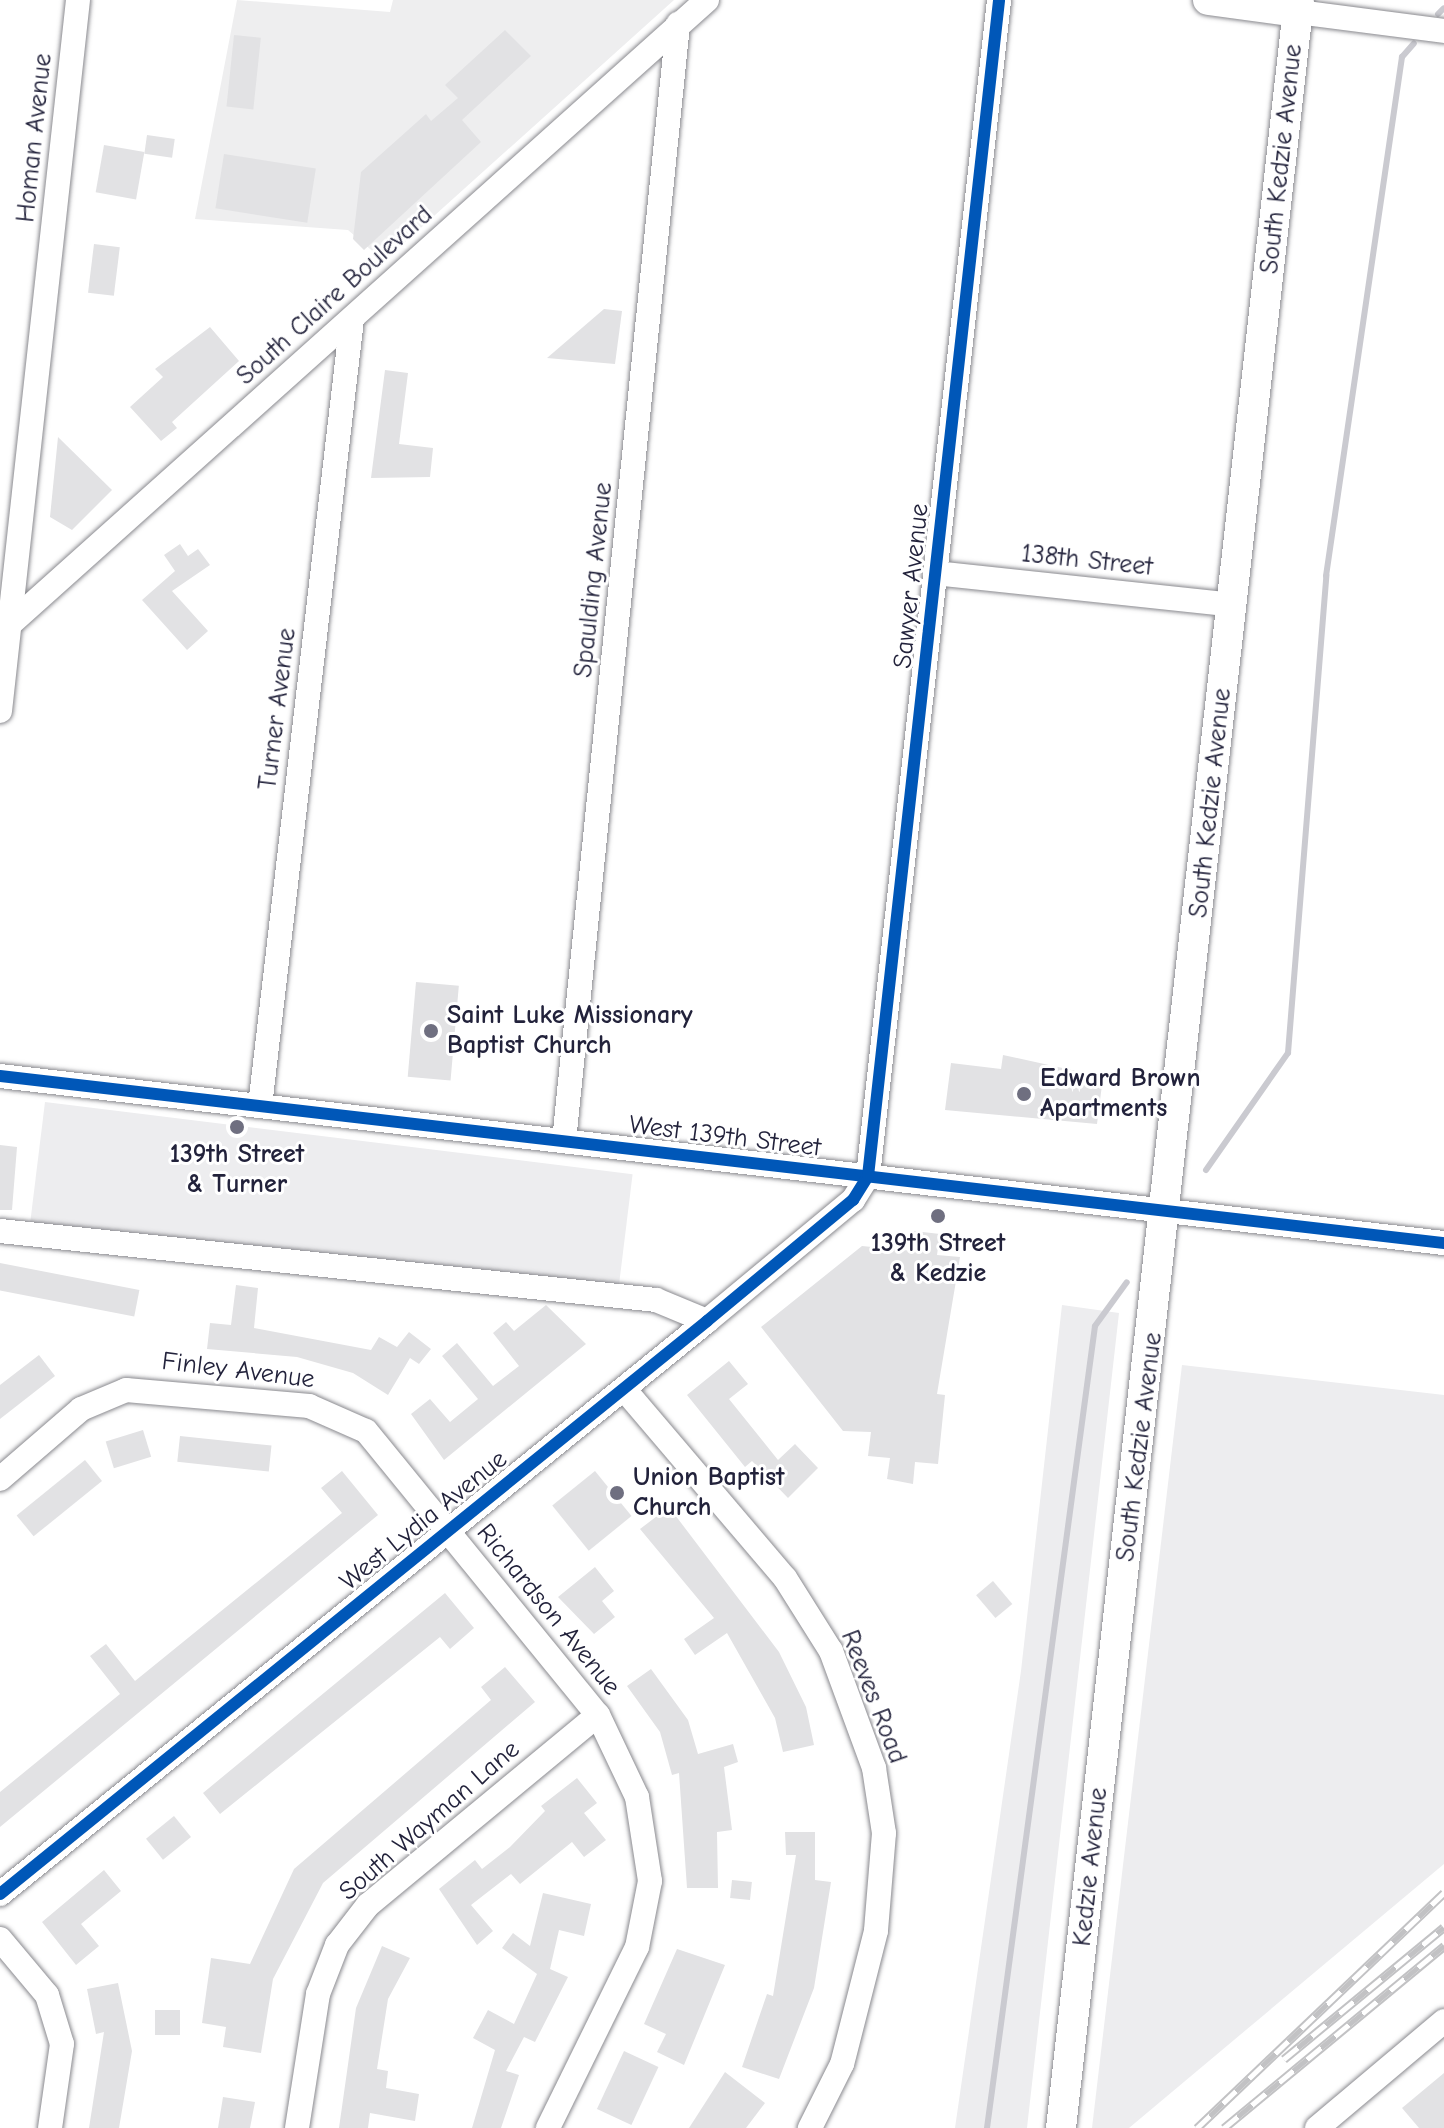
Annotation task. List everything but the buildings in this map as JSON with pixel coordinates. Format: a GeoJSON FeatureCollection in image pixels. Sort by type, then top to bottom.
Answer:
{"type":"FeatureCollection","features":[{"type":"Feature","properties":{"kind":"main road"},"geometry":{"type":"LineString","coordinates":[[1208,0],[1299,6]]}},
{"type":"Feature","properties":{"kind":"main road","name":"South Kedzie Avenue"},"geometry":{"type":"LineString","coordinates":[[1121,1606],[1168,1211],[1299,6]]}},
{"type":"Feature","properties":{"kind":"main road","name":"Kedzie Avenue"},"geometry":{"type":"LineString","coordinates":[[1061,2128],[1121,1606]]}},
{"type":"Feature","properties":{"kind":"street","name":"Homan Avenue"},"geometry":{"type":"LineString","coordinates":[[0,711],[5,629],[78,0]]}},
{"type":"Feature","properties":{"kind":"street","name":"South Claire Boulevard"},"geometry":{"type":"LineString","coordinates":[[5,629],[707,0]]}},
{"type":"Feature","properties":{"kind":"street","name":"Sawyer Avenue"},"geometry":{"type":"LineString","coordinates":[[868,1176],[999,0]]}},
{"type":"Feature","properties":{"kind":"street"},"geometry":{"type":"LineString","coordinates":[[1299,6],[1444,31]]}},
{"type":"Feature","properties":{"kind":"street","name":"Spaulding Avenue"},"geometry":{"type":"LineString","coordinates":[[564,1141],[678,24]]}},
{"type":"Feature","properties":{"kind":"street","name":"Turner Avenue"},"geometry":{"type":"LineString","coordinates":[[260,1106],[352,319]]}},
{"type":"Feature","properties":{"kind":"street","name":"138th Street"},"geometry":{"type":"LineString","coordinates":[[935,573],[1233,605]]}},
{"type":"Feature","properties":{"kind":"street","name":"West 139th Street"},"geometry":{"type":"LineString","coordinates":[[0,1076],[1444,1243]]}},
{"type":"Feature","properties":{"kind":"street","name":"West Lydia Avenue"},"geometry":{"type":"LineString","coordinates":[[0,1894],[707,1321],[853,1200],[868,1176]]}},
{"type":"Feature","properties":{"kind":"street"},"geometry":{"type":"LineString","coordinates":[[0,1231],[656,1300],[707,1321]]}},
{"type":"Feature","properties":{"kind":"street","name":"Finley Avenue"},"geometry":{"type":"LineString","coordinates":[[0,1479],[110,1393],[164,1389],[341,1415],[366,1431],[448,1529]]}},
{"type":"Feature","properties":{"kind":"street","name":"Reeves Road"},"geometry":{"type":"LineString","coordinates":[[624,1389],[785,1578],[831,1651],[874,1768],[884,1833],[876,1931],[842,2064],[810,2128]]}},
{"type":"Feature","properties":{"kind":"street","name":"Richardson Avenue"},"geometry":{"type":"LineString","coordinates":[[448,1529],[598,1715],[637,1797],[650,1881],[637,1947],[548,2128]]}},
{"type":"Feature","properties":{"kind":"street","name":"South Wayman Lane"},"geometry":{"type":"LineString","coordinates":[[297,2128],[318,1994],[337,1945],[368,1905],[598,1715]]}},
{"type":"Feature","properties":{"kind":"street"},"geometry":{"type":"LineString","coordinates":[[0,1939],[47,1995],[62,2044],[50,2128]]}},
{"type":"Feature","properties":{"kind":"street"},"geometry":{"type":"LineString","coordinates":[[1317,2128],[1444,2021]]}},
{"type":"Feature","properties":{"kind":"shaded area"},"geometry":{"type":"Polygon","coordinates":[[[237,0],[390,12],[393,0],[674,0],[384,261],[348,230],[195,219],[237,0]]]}},
{"type":"Feature","properties":{"kind":"shaded area"},"geometry":{"type":"Polygon","coordinates":[[[45,1102],[633,1174],[617,1297],[30,1225],[45,1102]]]}},
{"type":"Feature","properties":{"kind":"shaded area"},"geometry":{"type":"Polygon","coordinates":[[[1062,1305],[1119,1313],[1027,2128],[955,2128],[1021,1671],[1062,1305]]]}},
{"type":"Feature","properties":{"kind":"shaded area"},"geometry":{"type":"Polygon","coordinates":[[[1182,1365],[1444,1395],[1444,1864],[1129,2128],[1092,2128],[1182,1365]]]}},
{"type":"Feature","properties":{"kind":"waterway"},"geometry":{"type":"LineString","coordinates":[[1438,14],[1444,8]]}},
{"type":"Feature","properties":{"kind":"waterway"},"geometry":{"type":"LineString","coordinates":[[1206,1170],[1288,1053],[1326,576],[1402,57],[1414,43]]}},
{"type":"Feature","properties":{"kind":"waterway"},"geometry":{"type":"LineString","coordinates":[[987,2128],[1095,1326],[1127,1282]]}},
{"type":"Feature","properties":{"kind":"railway"},"geometry":{"type":"LineString","coordinates":[[1197,2128],[1444,1893]]}},
{"type":"Feature","properties":{"kind":"railway"},"geometry":{"type":"LineString","coordinates":[[1284,2059],[1444,1927]]}},
{"type":"Feature","properties":{"kind":"railway"},"geometry":{"type":"LineString","coordinates":[[1224,2128],[1444,1946]]}},
{"type":"Feature","properties":{"kind":"cycle path"},"geometry":{"type":"LineString","coordinates":[[0,1894],[707,1321],[853,1200],[868,1176],[999,0]]}},
{"type":"Feature","properties":{"kind":"cycle path"},"geometry":{"type":"LineString","coordinates":[[0,1076],[1444,1243]]}},
{"type":"Feature","properties":{"kind":"place","name":"Saint Luke Missionary Baptist Church"},"geometry":{"type":"Point","coordinates":[431,1031]}},
{"type":"Feature","properties":{"kind":"place","name":"Edward Brown Apartments"},"geometry":{"type":"Point","coordinates":[1024,1094]}},
{"type":"Feature","properties":{"kind":"place","name":"139th Street & Turner"},"geometry":{"type":"Point","coordinates":[237,1127]}},
{"type":"Feature","properties":{"kind":"place","name":"139th Street & Kedzie"},"geometry":{"type":"Point","coordinates":[938,1216]}},
{"type":"Feature","properties":{"kind":"place","name":"Union Baptist Church"},"geometry":{"type":"Point","coordinates":[617,1493]}}]}
